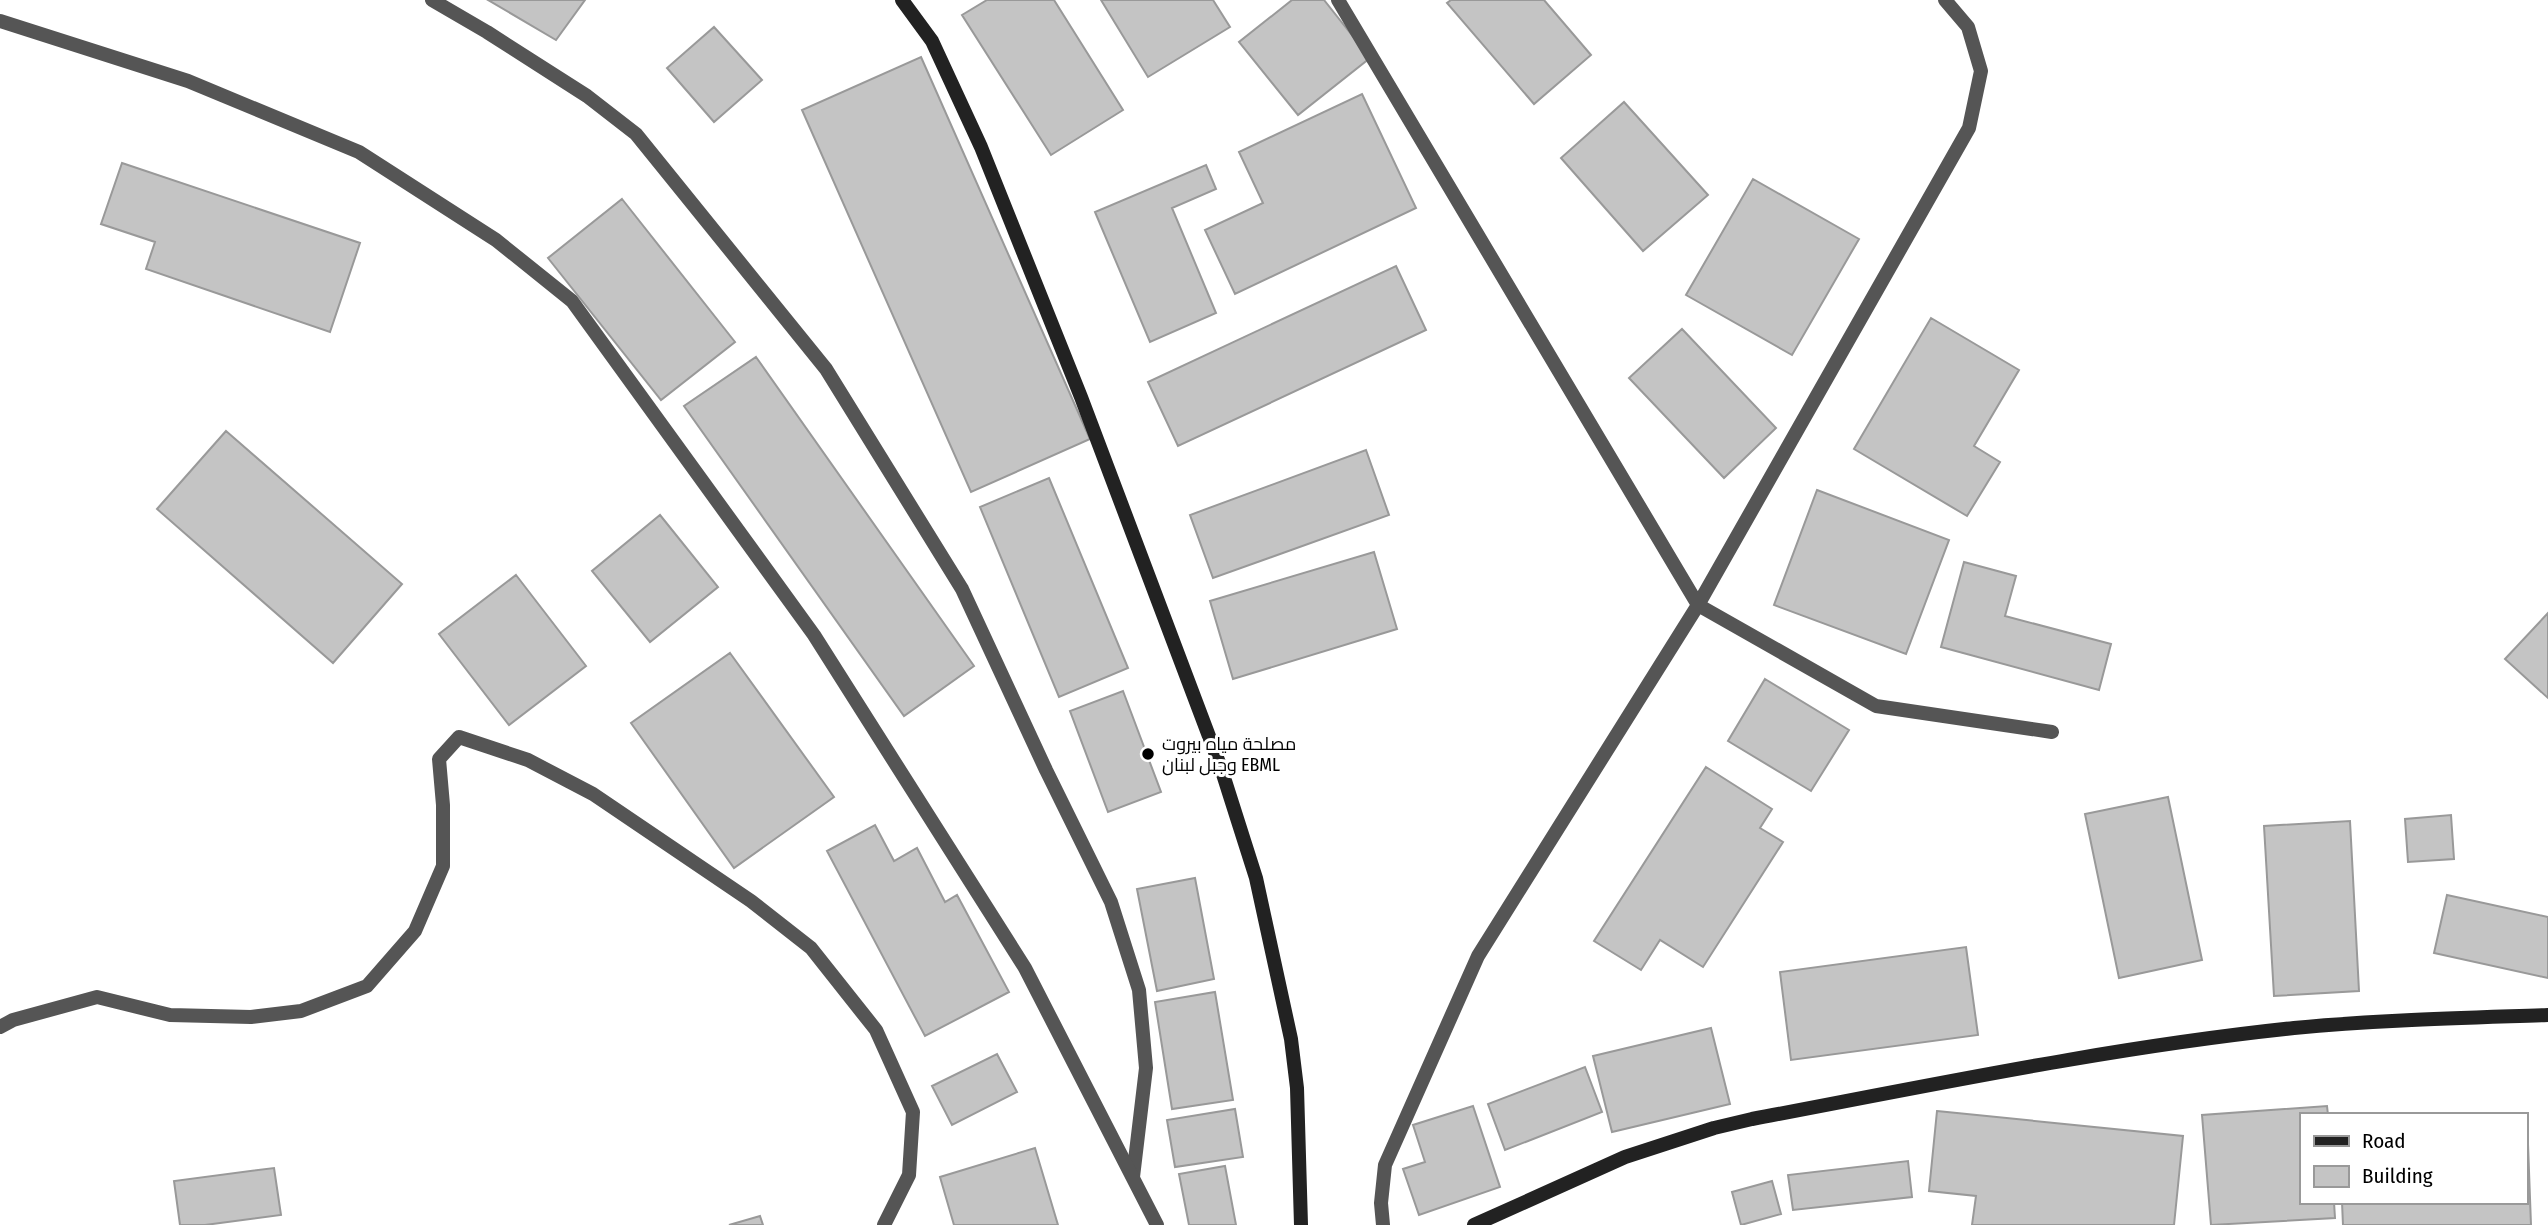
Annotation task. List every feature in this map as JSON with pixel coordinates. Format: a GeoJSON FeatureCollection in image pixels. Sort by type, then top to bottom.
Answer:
{"type":"FeatureCollection","features":[{"type":"Feature","properties":{"kind":"main road"},"geometry":{"type":"LineString","coordinates":[[902,0],[932,41],[981,147],[1081,397],[1229,793],[1256,878],[1292,1039],[1297,1088],[1301,1225]]}},
{"type":"Feature","properties":{"kind":"main road"},"geometry":{"type":"LineString","coordinates":[[1474,1225],[1625,1157],[1714,1128],[1752,1119],[2005,1071],[2139,1049],[2296,1028],[2548,1015]]}},
{"type":"Feature","properties":{"kind":"street"},"geometry":{"type":"LineString","coordinates":[[432,0],[587,96],[636,134],[826,369],[962,589],[1111,902],[1139,990],[1146,1068],[1133,1177]]}},
{"type":"Feature","properties":{"kind":"street"},"geometry":{"type":"LineString","coordinates":[[1338,0],[1698,605],[1876,706],[2052,732]]}},
{"type":"Feature","properties":{"kind":"street"},"geometry":{"type":"LineString","coordinates":[[1383,1225],[1381,1203],[1385,1165],[1478,957],[1698,605],[1969,128],[1981,71],[1968,27],[1945,0]]}},
{"type":"Feature","properties":{"kind":"street"},"geometry":{"type":"LineString","coordinates":[[0,21],[188,81],[359,152],[496,240],[572,301],[821,646],[1025,968],[1157,1225]]}},
{"type":"Feature","properties":{"kind":"street"},"geometry":{"type":"LineString","coordinates":[[0,1027],[13,1020],[97,997],[170,1015],[251,1017],[301,1011],[368,986],[415,930],[443,866],[443,804],[439,760],[458,737],[528,760],[593,794],[751,901],[811,948],[876,1030],[913,1112],[909,1175],[884,1225]]}},
{"type":"Feature","properties":{"kind":"building"},"geometry":{"type":"Polygon","coordinates":[[[488,0],[585,0],[556,40],[488,0]]]}},
{"type":"Feature","properties":{"kind":"building"},"geometry":{"type":"Polygon","coordinates":[[[987,0],[1054,0],[1123,110],[1051,155],[962,15],[987,0]]]}},
{"type":"Feature","properties":{"kind":"building"},"geometry":{"type":"Polygon","coordinates":[[[1101,0],[1213,0],[1230,27],[1148,77],[1101,0]]]}},
{"type":"Feature","properties":{"kind":"building"},"geometry":{"type":"Polygon","coordinates":[[[1292,0],[1324,0],[1370,58],[1298,115],[1239,42],[1292,0]]]}},
{"type":"Feature","properties":{"kind":"building"},"geometry":{"type":"Polygon","coordinates":[[[1451,0],[1544,0],[1591,55],[1534,104],[1447,3],[1451,0]]]}},
{"type":"Feature","properties":{"kind":"building"},"geometry":{"type":"Polygon","coordinates":[[[714,27],[762,80],[714,122],[667,68],[714,27]]]}},
{"type":"Feature","properties":{"kind":"building"},"geometry":{"type":"Polygon","coordinates":[[[921,57],[1090,439],[971,492],[802,110],[921,57]]]}},
{"type":"Feature","properties":{"kind":"building"},"geometry":{"type":"Polygon","coordinates":[[[1362,94],[1416,208],[1235,294],[1205,230],[1263,203],[1239,152],[1362,94]]]}},
{"type":"Feature","properties":{"kind":"building"},"geometry":{"type":"Polygon","coordinates":[[[1624,102],[1708,195],[1643,251],[1561,158],[1624,102]]]}},
{"type":"Feature","properties":{"kind":"building"},"geometry":{"type":"Polygon","coordinates":[[[122,163],[360,243],[330,332],[146,269],[155,242],[101,224],[122,163]]]}},
{"type":"Feature","properties":{"kind":"building"},"geometry":{"type":"Polygon","coordinates":[[[1206,165],[1216,189],[1172,208],[1216,313],[1150,342],[1095,212],[1206,165]]]}},
{"type":"Feature","properties":{"kind":"building"},"geometry":{"type":"Polygon","coordinates":[[[1753,179],[1859,239],[1792,355],[1686,295],[1753,179]]]}},
{"type":"Feature","properties":{"kind":"building"},"geometry":{"type":"Polygon","coordinates":[[[622,199],[735,342],[661,400],[548,258],[622,199]]]}},
{"type":"Feature","properties":{"kind":"building"},"geometry":{"type":"Polygon","coordinates":[[[1396,266],[1426,330],[1178,446],[1148,382],[1396,266]]]}},
{"type":"Feature","properties":{"kind":"building"},"geometry":{"type":"Polygon","coordinates":[[[1931,318],[2019,370],[1974,446],[2000,462],[1967,516],[1854,449],[1931,318]]]}},
{"type":"Feature","properties":{"kind":"building"},"geometry":{"type":"Polygon","coordinates":[[[1682,329],[1776,428],[1724,478],[1629,378],[1682,329]]]}},
{"type":"Feature","properties":{"kind":"building"},"geometry":{"type":"Polygon","coordinates":[[[756,357],[974,666],[904,716],[684,406],[756,357]]]}},
{"type":"Feature","properties":{"kind":"building"},"geometry":{"type":"Polygon","coordinates":[[[226,431],[402,584],[333,663],[157,509],[226,431]]]}},
{"type":"Feature","properties":{"kind":"building"},"geometry":{"type":"Polygon","coordinates":[[[1366,450],[1389,515],[1213,578],[1190,515],[1366,450]]]}},
{"type":"Feature","properties":{"kind":"building"},"geometry":{"type":"Polygon","coordinates":[[[1049,478],[1128,668],[1059,697],[980,507],[1049,478]]]}},
{"type":"Feature","properties":{"kind":"building"},"geometry":{"type":"Polygon","coordinates":[[[1817,490],[1949,540],[1906,654],[1774,605],[1817,490]]]}},
{"type":"Feature","properties":{"kind":"building"},"geometry":{"type":"Polygon","coordinates":[[[660,515],[718,587],[650,642],[592,571],[660,515]]]}},
{"type":"Feature","properties":{"kind":"building"},"geometry":{"type":"Polygon","coordinates":[[[1374,552],[1397,629],[1233,679],[1210,601],[1374,552]]]}},
{"type":"Feature","properties":{"kind":"building"},"geometry":{"type":"Polygon","coordinates":[[[1964,562],[2016,576],[2005,616],[2111,644],[2099,690],[1941,647],[1964,562]]]}},
{"type":"Feature","properties":{"kind":"building"},"geometry":{"type":"Polygon","coordinates":[[[516,575],[586,666],[509,725],[439,634],[516,575]]]}},
{"type":"Feature","properties":{"kind":"building"},"geometry":{"type":"Polygon","coordinates":[[[2548,613],[2548,698],[2505,659],[2548,613]]]}},
{"type":"Feature","properties":{"kind":"building"},"geometry":{"type":"Polygon","coordinates":[[[730,653],[834,797],[734,868],[631,723],[730,653]]]}},
{"type":"Feature","properties":{"kind":"building"},"geometry":{"type":"Polygon","coordinates":[[[1765,679],[1849,730],[1811,791],[1728,741],[1765,679]]]}},
{"type":"Feature","properties":{"kind":"building"},"geometry":{"type":"Polygon","coordinates":[[[1123,691],[1161,792],[1108,812],[1070,711],[1123,691]]]}},
{"type":"Feature","properties":{"kind":"building"},"geometry":{"type":"Polygon","coordinates":[[[1706,767],[1772,809],[1760,828],[1783,842],[1703,967],[1660,940],[1641,970],[1594,941],[1706,767]]]}},
{"type":"Feature","properties":{"kind":"building"},"geometry":{"type":"Polygon","coordinates":[[[2168,797],[2202,960],[2119,978],[2085,814],[2168,797]]]}},
{"type":"Feature","properties":{"kind":"building"},"geometry":{"type":"Polygon","coordinates":[[[2451,815],[2454,859],[2408,862],[2405,819],[2451,815]]]}},
{"type":"Feature","properties":{"kind":"building"},"geometry":{"type":"Polygon","coordinates":[[[2350,821],[2359,991],[2274,996],[2264,826],[2350,821]]]}},
{"type":"Feature","properties":{"kind":"building"},"geometry":{"type":"Polygon","coordinates":[[[875,825],[894,861],[917,848],[945,902],[957,895],[1009,992],[925,1036],[827,851],[875,825]]]}},
{"type":"Feature","properties":{"kind":"building"},"geometry":{"type":"Polygon","coordinates":[[[1195,878],[1214,979],[1157,991],[1137,889],[1195,878]]]}},
{"type":"Feature","properties":{"kind":"building"},"geometry":{"type":"Polygon","coordinates":[[[2447,895],[2548,917],[2548,978],[2434,953],[2447,895]]]}},
{"type":"Feature","properties":{"kind":"building"},"geometry":{"type":"Polygon","coordinates":[[[1966,947],[1978,1035],[1791,1060],[1780,972],[1966,947]]]}},
{"type":"Feature","properties":{"kind":"building"},"geometry":{"type":"Polygon","coordinates":[[[1215,992],[1233,1100],[1172,1109],[1155,1002],[1215,992]]]}},
{"type":"Feature","properties":{"kind":"building"},"geometry":{"type":"Polygon","coordinates":[[[1711,1028],[1730,1104],[1612,1132],[1593,1056],[1711,1028]]]}},
{"type":"Feature","properties":{"kind":"building"},"geometry":{"type":"Polygon","coordinates":[[[997,1054],[1017,1092],[952,1125],[932,1086],[997,1054]]]}},
{"type":"Feature","properties":{"kind":"building"},"geometry":{"type":"Polygon","coordinates":[[[1585,1067],[1602,1112],[1505,1150],[1488,1104],[1585,1067]]]}},
{"type":"Feature","properties":{"kind":"building"},"geometry":{"type":"Polygon","coordinates":[[[1473,1106],[1500,1187],[1419,1215],[1403,1169],[1425,1162],[1413,1125],[1473,1106]]]}},
{"type":"Feature","properties":{"kind":"building"},"geometry":{"type":"Polygon","coordinates":[[[2327,1106],[2328,1113],[2300,1113],[2300,1204],[2334,1204],[2335,1218],[2211,1225],[2202,1115],[2327,1106]]]}},
{"type":"Feature","properties":{"kind":"building"},"geometry":{"type":"Polygon","coordinates":[[[1235,1109],[1243,1157],[1175,1167],[1167,1120],[1235,1109]]]}},
{"type":"Feature","properties":{"kind":"building"},"geometry":{"type":"Polygon","coordinates":[[[1937,1111],[2183,1136],[2174,1225],[1972,1225],[1976,1196],[1929,1191],[1937,1111]]]}},
{"type":"Feature","properties":{"kind":"building"},"geometry":{"type":"Polygon","coordinates":[[[2527,1117],[2531,1225],[2343,1225],[2342,1204],[2527,1204],[2527,1117]]]}},
{"type":"Feature","properties":{"kind":"building"},"geometry":{"type":"Polygon","coordinates":[[[1035,1148],[1058,1225],[954,1225],[940,1177],[1035,1148]]]}},
{"type":"Feature","properties":{"kind":"building"},"geometry":{"type":"Polygon","coordinates":[[[1908,1161],[1912,1197],[1793,1210],[1788,1175],[1908,1161]]]}},
{"type":"Feature","properties":{"kind":"building"},"geometry":{"type":"Polygon","coordinates":[[[1225,1166],[1236,1225],[1189,1225],[1179,1174],[1225,1166]]]}},
{"type":"Feature","properties":{"kind":"building"},"geometry":{"type":"Polygon","coordinates":[[[274,1168],[281,1215],[205,1225],[180,1225],[174,1181],[274,1168]]]}},
{"type":"Feature","properties":{"kind":"building"},"geometry":{"type":"Polygon","coordinates":[[[1772,1181],[1781,1214],[1741,1225],[1732,1192],[1772,1181]]]}},
{"type":"Feature","properties":{"kind":"building"},"geometry":{"type":"Polygon","coordinates":[[[760,1216],[763,1225],[729,1225],[760,1216]]]}},
{"type":"Feature","properties":{"kind":"place","name":"مصلحة مياه بيروت وجبل لبنان EBML"},"geometry":{"type":"Point","coordinates":[1148,754]}}]}
